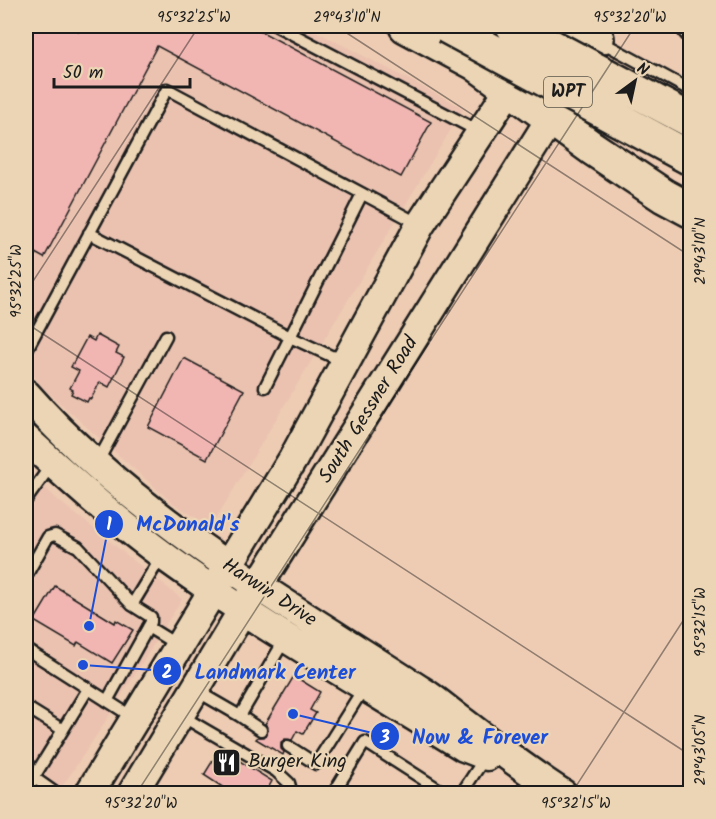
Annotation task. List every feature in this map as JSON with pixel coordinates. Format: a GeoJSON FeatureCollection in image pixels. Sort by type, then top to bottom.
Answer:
{"type":"FeatureCollection","features":[{"type":"Feature","properties":{"kind":"highway"},"geometry":{"type":"LineString","coordinates":[[406,26],[476,63],[551,119],[664,196],[690,210]]}},
{"type":"Feature","properties":{"kind":"highway","name":"WPT"},"geometry":{"type":"LineString","coordinates":[[446,26],[690,158]]}},
{"type":"Feature","properties":{"kind":"highway","name":"WPT"},"geometry":{"type":"LineString","coordinates":[[513,26],[690,120]]}},
{"type":"Feature","properties":{"kind":"main road","name":"South Gessner Road"},"geometry":{"type":"LineString","coordinates":[[89,794],[293,459],[420,225],[548,26]]}},
{"type":"Feature","properties":{"kind":"main road","name":"South Gessner Road"},"geometry":{"type":"LineString","coordinates":[[132,794],[250,599],[551,119],[592,30]]}},
{"type":"Feature","properties":{"kind":"main road","name":"Harwin Drive"},"geometry":{"type":"LineString","coordinates":[[26,394],[53,426],[130,494],[220,579],[250,599],[423,691],[464,747],[530,773]]}},
{"type":"Feature","properties":{"kind":"main road","name":"Harwin Drive"},"geometry":{"type":"LineString","coordinates":[[26,439],[120,522],[163,555],[220,579]]}},
{"type":"Feature","properties":{"kind":"main road","name":"Harwin Drive"},"geometry":{"type":"LineString","coordinates":[[250,599],[286,637],[365,686],[445,722],[563,794]]}},
{"type":"Feature","properties":{"kind":"lane"},"geometry":{"type":"LineString","coordinates":[[277,26],[481,132]]}},
{"type":"Feature","properties":{"kind":"lane"},"geometry":{"type":"LineString","coordinates":[[684,26],[684,33],[690,39]]}},
{"type":"Feature","properties":{"kind":"lane"},"geometry":{"type":"LineString","coordinates":[[592,30],[690,90]]}},
{"type":"Feature","properties":{"kind":"lane"},"geometry":{"type":"LineString","coordinates":[[26,351],[167,89],[420,225]]}},
{"type":"Feature","properties":{"kind":"lane"},"geometry":{"type":"LineString","coordinates":[[264,387],[362,194]]}},
{"type":"Feature","properties":{"kind":"lane"},"geometry":{"type":"LineString","coordinates":[[89,233],[290,337],[331,356],[348,358]]}},
{"type":"Feature","properties":{"kind":"lane"},"geometry":{"type":"LineString","coordinates":[[96,466],[166,336]]}},
{"type":"Feature","properties":{"kind":"lane"},"geometry":{"type":"LineString","coordinates":[[26,500],[53,464]]}},
{"type":"Feature","properties":{"kind":"lane"},"geometry":{"type":"LineString","coordinates":[[26,576],[48,537],[55,535],[78,546],[132,605],[153,620],[107,701]]}},
{"type":"Feature","properties":{"kind":"lane"},"geometry":{"type":"LineString","coordinates":[[132,605],[163,555]]}},
{"type":"Feature","properties":{"kind":"lane"},"geometry":{"type":"LineString","coordinates":[[148,627],[179,646]]}},
{"type":"Feature","properties":{"kind":"lane"},"geometry":{"type":"LineString","coordinates":[[240,716],[286,637]]}},
{"type":"Feature","properties":{"kind":"lane"},"geometry":{"type":"LineString","coordinates":[[26,649],[135,718]]}},
{"type":"Feature","properties":{"kind":"lane"},"geometry":{"type":"LineString","coordinates":[[288,746],[316,764],[365,686]]}},
{"type":"Feature","properties":{"kind":"lane"},"geometry":{"type":"LineString","coordinates":[[26,790],[30,775],[63,730],[88,689]]}},
{"type":"Feature","properties":{"kind":"lane"},"geometry":{"type":"LineString","coordinates":[[195,690],[261,730]]}},
{"type":"Feature","properties":{"kind":"lane"},"geometry":{"type":"LineString","coordinates":[[26,707],[63,730]]}},
{"type":"Feature","properties":{"kind":"lane"},"geometry":{"type":"LineString","coordinates":[[180,715],[276,771],[289,783],[292,794]]}},
{"type":"Feature","properties":{"kind":"lane"},"geometry":{"type":"LineString","coordinates":[[333,794],[365,742],[447,794]]}},
{"type":"Feature","properties":{"kind":"lane"},"geometry":{"type":"LineString","coordinates":[[461,794],[486,756]]}},
{"type":"Feature","properties":{"kind":"lane"},"geometry":{"type":"LineString","coordinates":[[30,775],[57,794]]}},
{"type":"Feature","properties":{"kind":"shaded area"},"geometry":{"type":"Polygon","coordinates":[[[26,26],[306,26],[464,108],[211,527],[171,502],[44,389],[26,367],[26,26]]]}},
{"type":"Feature","properties":{"kind":"shaded area"},"geometry":{"type":"Polygon","coordinates":[[[26,469],[58,500],[182,599],[58,793],[26,793],[26,469]]]}},
{"type":"Feature","properties":{"kind":"building"},"geometry":{"type":"Polygon","coordinates":[[[26,26],[69,26],[79,31],[82,26],[251,26],[431,122],[401,177],[157,46],[44,258],[26,248],[26,26]]]}},
{"type":"Feature","properties":{"kind":"building"},"geometry":{"type":"Polygon","coordinates":[[[97,335],[119,347],[116,353],[124,357],[109,387],[100,382],[87,402],[71,394],[73,390],[70,388],[79,371],[71,367],[87,337],[94,341],[97,335]]]}},
{"type":"Feature","properties":{"kind":"building"},"geometry":{"type":"Polygon","coordinates":[[[184,358],[244,390],[207,459],[148,427],[184,358]]]}},
{"type":"Feature","properties":{"kind":"building"},"geometry":{"type":"Polygon","coordinates":[[[55,586],[115,623],[116,620],[133,630],[112,663],[78,642],[76,646],[34,621],[55,586]]]}},
{"type":"Feature","properties":{"kind":"building"},"geometry":{"type":"Polygon","coordinates":[[[294,676],[320,692],[310,710],[316,713],[303,734],[297,731],[292,740],[285,739],[281,742],[283,755],[256,739],[267,734],[268,727],[265,724],[294,676]]]}},
{"type":"Feature","properties":{"kind":"building","name":"Burger King"},"geometry":{"type":"Polygon","coordinates":[[[220,749],[272,781],[265,794],[233,794],[204,775],[220,749]]]}},
{"type":"Feature","properties":{"kind":"place","name":"McDonald's"},"geometry":{"type":"Point","coordinates":[89,626]}},
{"type":"Feature","properties":{"kind":"place","name":"Landmark Center"},"geometry":{"type":"Point","coordinates":[83,665]}},
{"type":"Feature","properties":{"kind":"place","name":"Now & Forever"},"geometry":{"type":"Point","coordinates":[293,714]}},
{"type":"Feature","properties":{"kind":"place","name":"Burger King"},"geometry":{"type":"Point","coordinates":[227,762]}}]}
